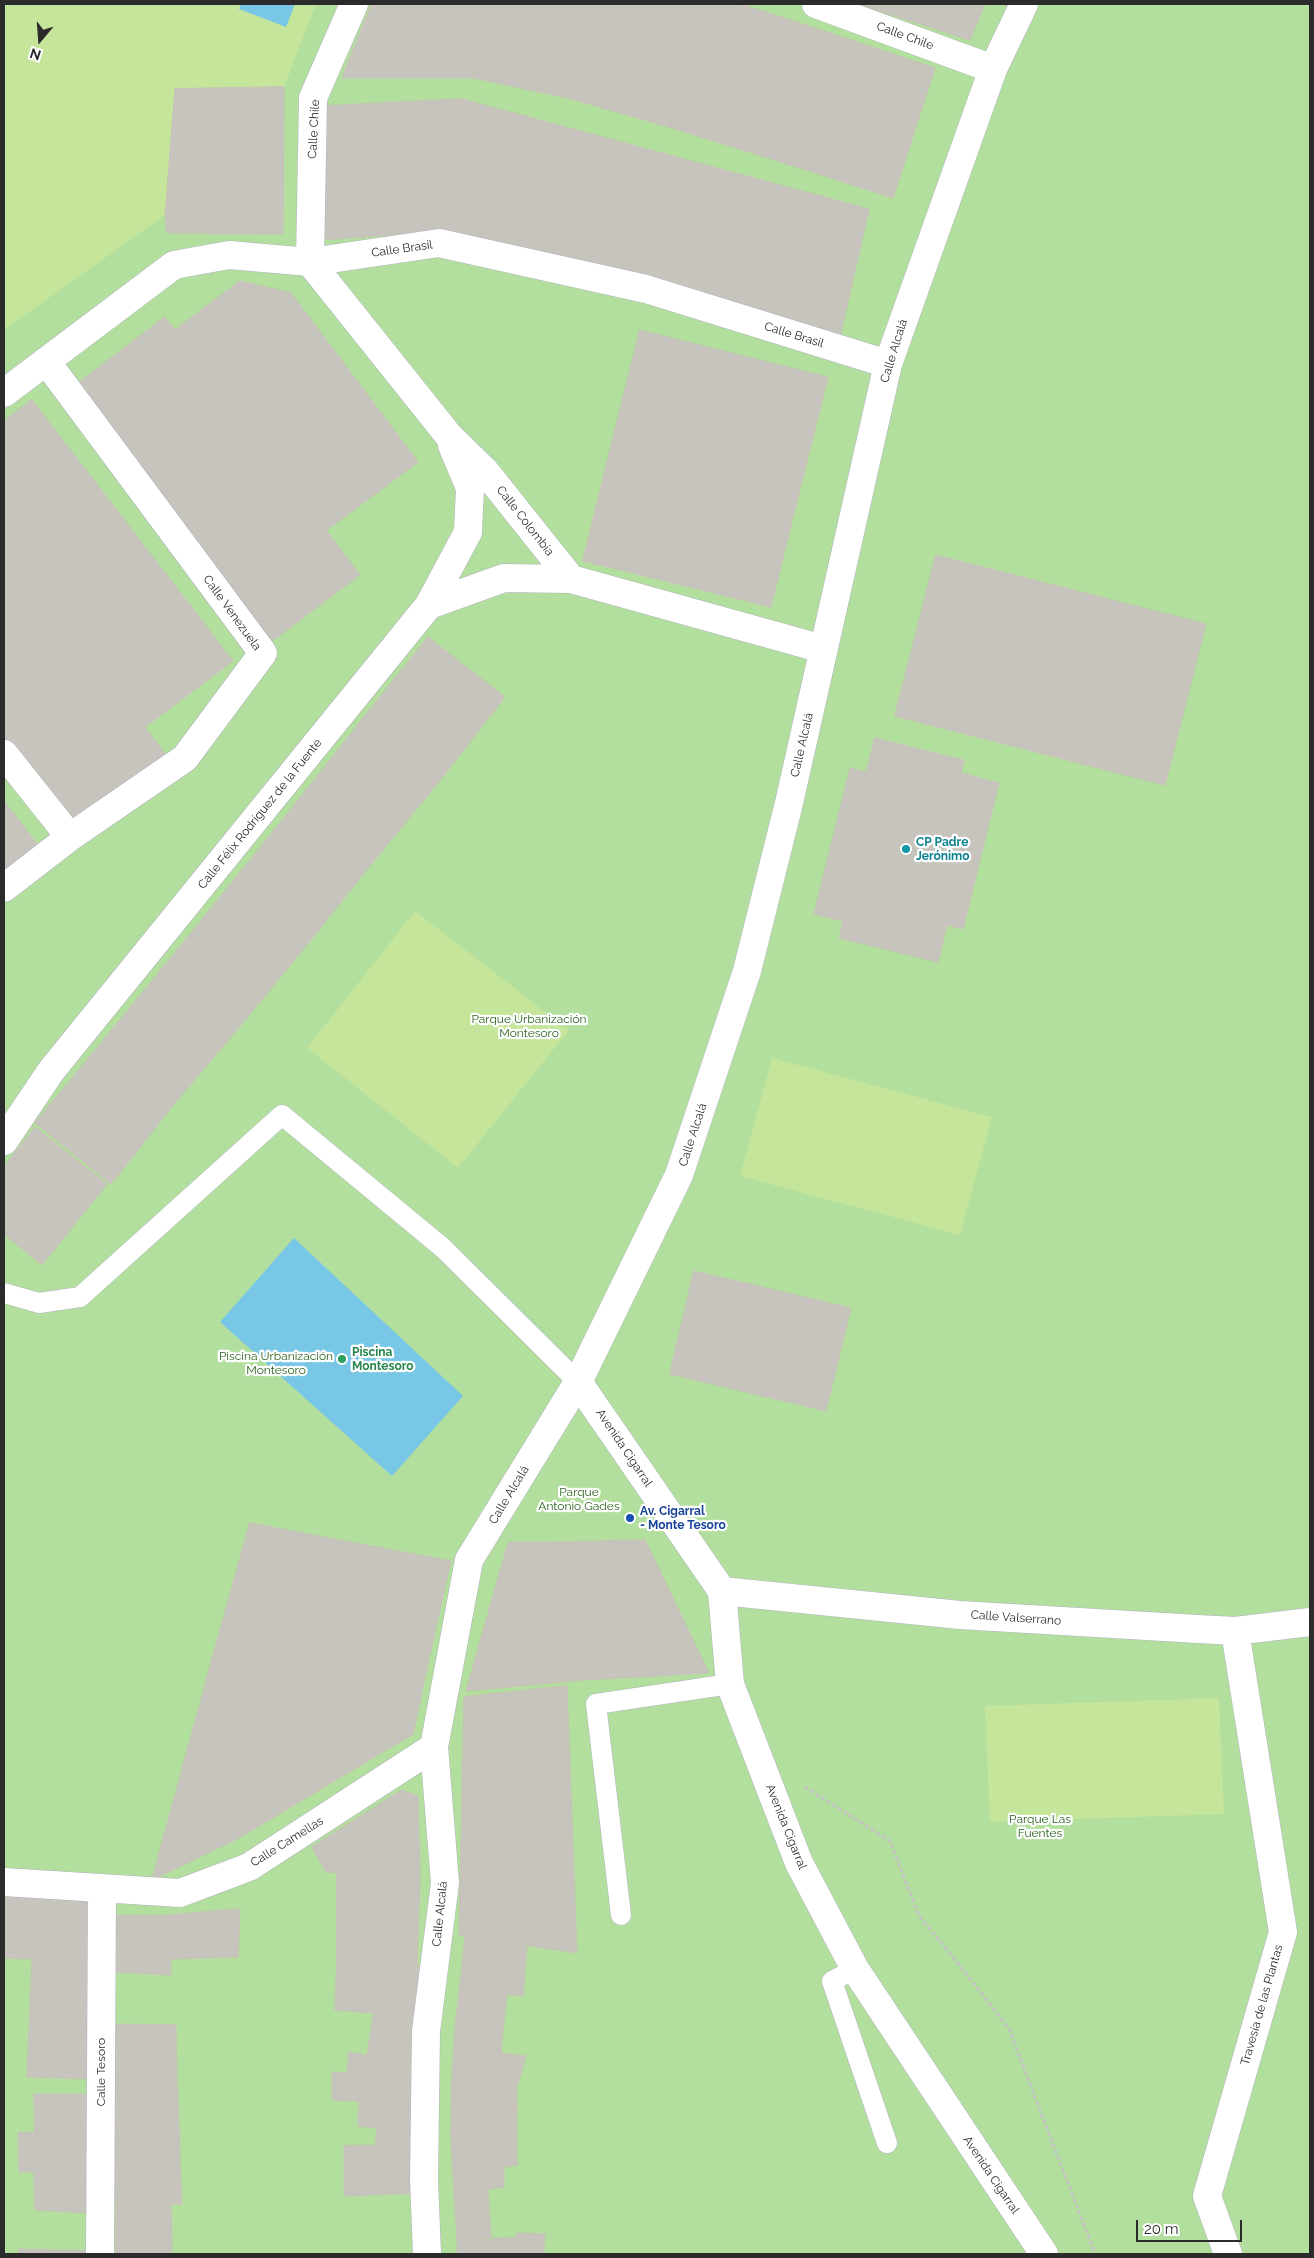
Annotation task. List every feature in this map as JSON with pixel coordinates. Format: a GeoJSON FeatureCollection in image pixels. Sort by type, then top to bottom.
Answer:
{"type":"FeatureCollection","features":[{"type":"Feature","properties":{"kind":"street","name":"Calle Chile"},"geometry":{"type":"LineString","coordinates":[[310,262],[313,98],[354,4]]}},
{"type":"Feature","properties":{"kind":"street","name":"Calle Chile"},"geometry":{"type":"LineString","coordinates":[[816,4],[993,69]]}},
{"type":"Feature","properties":{"kind":"street","name":"Calle Alcalá"},"geometry":{"type":"LineString","coordinates":[[427,2254],[424,2180],[426,2031],[445,1883],[434,1748],[469,1560],[578,1382],[679,1175],[689,1148],[747,971],[824,649],[888,364],[993,69],[1024,4]]}},
{"type":"Feature","properties":{"kind":"street","name":"Calle Brasil"},"geometry":{"type":"LineString","coordinates":[[4,393],[174,265],[229,255],[310,262],[439,243],[646,288],[888,364]]}},
{"type":"Feature","properties":{"kind":"street","name":"Calle Colombia"},"geometry":{"type":"LineString","coordinates":[[310,262],[449,436],[485,471],[571,579]]}},
{"type":"Feature","properties":{"kind":"street","name":"Calle Venezuela"},"geometry":{"type":"LineString","coordinates":[[4,888],[70,837],[185,758],[263,653],[46,361]]}},
{"type":"Feature","properties":{"kind":"street","name":"Calle Félix Rodríguez de la Fuente"},"geometry":{"type":"LineString","coordinates":[[4,1141],[51,1071],[429,605],[468,532],[470,488],[449,436]]}},
{"type":"Feature","properties":{"kind":"street"},"geometry":{"type":"LineString","coordinates":[[429,605],[504,578],[571,579],[824,649]]}},
{"type":"Feature","properties":{"kind":"street"},"geometry":{"type":"LineString","coordinates":[[4,754],[70,837]]}},
{"type":"Feature","properties":{"kind":"street","name":"Avenida Cigarral"},"geometry":{"type":"LineString","coordinates":[[578,1382],[722,1591],[730,1684],[799,1864],[855,1969],[1044,2254]]}},
{"type":"Feature","properties":{"kind":"street","name":"Calle Valserrano"},"geometry":{"type":"LineString","coordinates":[[722,1591],[960,1615],[1235,1631],[1310,1622]]}},
{"type":"Feature","properties":{"kind":"street","name":"Travesía de las Plantas"},"geometry":{"type":"LineString","coordinates":[[1228,2254],[1207,2196],[1282,1932],[1235,1631]]}},
{"type":"Feature","properties":{"kind":"street","name":"Calle Camellas"},"geometry":{"type":"LineString","coordinates":[[4,1882],[102,1890],[180,1893],[249,1867],[434,1748]]}},
{"type":"Feature","properties":{"kind":"street","name":"Calle Tesoro"},"geometry":{"type":"LineString","coordinates":[[100,2254],[102,1890]]}},
{"type":"Feature","properties":{"kind":"lane"},"geometry":{"type":"LineString","coordinates":[[4,1293],[38,1303],[80,1297],[282,1115],[443,1248],[578,1382]]}},
{"type":"Feature","properties":{"kind":"lane"},"geometry":{"type":"LineString","coordinates":[[621,1915],[596,1704],[730,1684]]}},
{"type":"Feature","properties":{"kind":"lane"},"geometry":{"type":"LineString","coordinates":[[855,1969],[832,1981],[887,2143]]}},
{"type":"Feature","properties":{"kind":"path"},"geometry":{"type":"LineString","coordinates":[[798,1782],[890,1842],[919,1916],[1009,2030],[1095,2254]]}},
{"type":"Feature","properties":{"kind":"green space"},"geometry":{"type":"Polygon","coordinates":[[[4,4],[1310,4],[1310,2254],[4,2254],[4,4]]]}},
{"type":"Feature","properties":{"kind":"green space"},"geometry":{"type":"Polygon","coordinates":[[[4,4],[316,4],[284,87],[175,89],[165,215],[4,330],[4,4]]]}},
{"type":"Feature","properties":{"kind":"green space","name":"Parque Urbanización Montesoro"},"geometry":{"type":"Polygon","coordinates":[[[415,911],[569,1030],[458,1168],[307,1048],[415,911]]]}},
{"type":"Feature","properties":{"kind":"green space"},"geometry":{"type":"Polygon","coordinates":[[[772,1058],[992,1117],[960,1235],[740,1176],[772,1058]]]}},
{"type":"Feature","properties":{"kind":"green space"},"geometry":{"type":"Polygon","coordinates":[[[1219,1698],[1224,1814],[990,1822],[985,1706],[1219,1698]]]}},
{"type":"Feature","properties":{"kind":"water"},"geometry":{"type":"Polygon","coordinates":[[[241,4],[295,4],[286,27],[239,9],[241,4]]]}},
{"type":"Feature","properties":{"kind":"water","name":"Piscina Montesoro"},"geometry":{"type":"Polygon","coordinates":[[[294,1238],[463,1396],[392,1476],[220,1322],[294,1238]]]}},
{"type":"Feature","properties":{"kind":"building"},"geometry":{"type":"Polygon","coordinates":[[[372,4],[487,4],[474,78],[342,78],[372,4]]]}},
{"type":"Feature","properties":{"kind":"building"},"geometry":{"type":"Polygon","coordinates":[[[487,4],[595,4],[572,99],[474,78],[487,4]]]}},
{"type":"Feature","properties":{"kind":"building"},"geometry":{"type":"Polygon","coordinates":[[[595,4],[708,4],[669,127],[572,99],[595,4]]]}},
{"type":"Feature","properties":{"kind":"building"},"geometry":{"type":"Polygon","coordinates":[[[708,4],[741,4],[818,29],[775,160],[669,127],[708,4]]]}},
{"type":"Feature","properties":{"kind":"building"},"geometry":{"type":"Polygon","coordinates":[[[859,4],[985,4],[970,40],[859,4]]]}},
{"type":"Feature","properties":{"kind":"building"},"geometry":{"type":"Polygon","coordinates":[[[818,29],[935,68],[893,198],[775,160],[818,29]]]}},
{"type":"Feature","properties":{"kind":"building"},"geometry":{"type":"Polygon","coordinates":[[[284,87],[283,234],[167,233],[165,215],[175,89],[284,87]]]}},
{"type":"Feature","properties":{"kind":"building"},"geometry":{"type":"Polygon","coordinates":[[[462,99],[869,209],[839,342],[442,231],[462,99]]]}},
{"type":"Feature","properties":{"kind":"building"},"geometry":{"type":"Polygon","coordinates":[[[462,99],[442,231],[321,240],[326,106],[462,99]]]}},
{"type":"Feature","properties":{"kind":"building"},"geometry":{"type":"Polygon","coordinates":[[[240,281],[291,293],[418,462],[327,530],[175,330],[240,281]]]}},
{"type":"Feature","properties":{"kind":"building"},"geometry":{"type":"Polygon","coordinates":[[[165,317],[360,575],[271,642],[77,384],[165,317]]]}},
{"type":"Feature","properties":{"kind":"building"},"geometry":{"type":"Polygon","coordinates":[[[640,330],[828,377],[799,493],[611,447],[640,330]]]}},
{"type":"Feature","properties":{"kind":"building"},"geometry":{"type":"Polygon","coordinates":[[[32,400],[233,661],[145,727],[4,544],[4,421],[32,400]]]}},
{"type":"Feature","properties":{"kind":"building"},"geometry":{"type":"Polygon","coordinates":[[[611,447],[799,493],[771,607],[583,561],[611,447]]]}},
{"type":"Feature","properties":{"kind":"building"},"geometry":{"type":"Polygon","coordinates":[[[4,544],[166,755],[72,827],[4,738],[4,544]]]}},
{"type":"Feature","properties":{"kind":"building"},"geometry":{"type":"Polygon","coordinates":[[[936,555],[1206,624],[1165,785],[895,716],[936,555]]]}},
{"type":"Feature","properties":{"kind":"building"},"geometry":{"type":"Polygon","coordinates":[[[428,637],[505,697],[438,783],[361,721],[428,637]]]}},
{"type":"Feature","properties":{"kind":"building"},"geometry":{"type":"Polygon","coordinates":[[[361,721],[438,783],[373,862],[297,802],[361,721]]]}},
{"type":"Feature","properties":{"kind":"building","name":"CP Padre Jerónimo"},"geometry":{"type":"Polygon","coordinates":[[[875,738],[964,760],[961,773],[999,783],[963,929],[947,925],[938,962],[839,938],[843,921],[814,914],[850,768],[866,772],[875,738]]]}},
{"type":"Feature","properties":{"kind":"building"},"geometry":{"type":"Polygon","coordinates":[[[4,801],[40,848],[4,876],[4,801]]]}},
{"type":"Feature","properties":{"kind":"building"},"geometry":{"type":"Polygon","coordinates":[[[297,802],[373,862],[306,946],[230,885],[297,802]]]}},
{"type":"Feature","properties":{"kind":"building"},"geometry":{"type":"Polygon","coordinates":[[[230,885],[306,946],[241,1025],[166,964],[230,885]]]}},
{"type":"Feature","properties":{"kind":"building"},"geometry":{"type":"Polygon","coordinates":[[[166,964],[241,1025],[175,1103],[102,1042],[166,964]]]}},
{"type":"Feature","properties":{"kind":"building"},"geometry":{"type":"Polygon","coordinates":[[[102,1042],[175,1103],[111,1184],[35,1123],[102,1042]]]}},
{"type":"Feature","properties":{"kind":"building"},"geometry":{"type":"Polygon","coordinates":[[[35,1127],[107,1184],[42,1265],[4,1234],[4,1167],[35,1127]]]}},
{"type":"Feature","properties":{"kind":"building"},"geometry":{"type":"Polygon","coordinates":[[[694,1271],[851,1308],[826,1411],[670,1374],[694,1271]]]}},
{"type":"Feature","properties":{"kind":"building"},"geometry":{"type":"Polygon","coordinates":[[[250,1523],[451,1561],[429,1659],[294,1650],[221,1627],[250,1523]]]}},
{"type":"Feature","properties":{"kind":"building"},"geometry":{"type":"Polygon","coordinates":[[[645,1540],[709,1673],[583,1680],[574,1542],[645,1540]]]}},
{"type":"Feature","properties":{"kind":"building"},"geometry":{"type":"Polygon","coordinates":[[[574,1542],[583,1680],[466,1691],[508,1543],[574,1542]]]}},
{"type":"Feature","properties":{"kind":"building"},"geometry":{"type":"Polygon","coordinates":[[[221,1627],[294,1650],[239,1838],[152,1880],[221,1627]]]}},
{"type":"Feature","properties":{"kind":"building"},"geometry":{"type":"Polygon","coordinates":[[[294,1650],[429,1659],[413,1734],[239,1838],[294,1650]]]}},
{"type":"Feature","properties":{"kind":"building"},"geometry":{"type":"Polygon","coordinates":[[[567,1686],[577,1953],[459,1935],[464,1697],[567,1686]]]}},
{"type":"Feature","properties":{"kind":"building"},"geometry":{"type":"Polygon","coordinates":[[[402,1790],[418,1796],[420,1877],[326,1872],[312,1847],[402,1790]]]}},
{"type":"Feature","properties":{"kind":"building"},"geometry":{"type":"Polygon","coordinates":[[[337,1873],[420,1877],[417,1967],[337,1965],[337,1873]]]}},
{"type":"Feature","properties":{"kind":"building"},"geometry":{"type":"Polygon","coordinates":[[[4,1893],[98,1897],[91,2079],[27,2077],[32,1959],[4,1958],[4,1893]]]}},
{"type":"Feature","properties":{"kind":"building"},"geometry":{"type":"Polygon","coordinates":[[[240,1909],[238,1957],[171,1959],[171,1915],[240,1909]]]}},
{"type":"Feature","properties":{"kind":"building"},"geometry":{"type":"Polygon","coordinates":[[[114,1915],[171,1915],[171,1975],[113,1972],[114,1915]]]}},
{"type":"Feature","properties":{"kind":"building"},"geometry":{"type":"Polygon","coordinates":[[[465,1936],[527,1946],[523,1996],[460,1989],[465,1936]]]}},
{"type":"Feature","properties":{"kind":"building"},"geometry":{"type":"Polygon","coordinates":[[[337,1965],[424,1966],[421,2010],[375,2005],[374,2013],[335,2010],[337,1965]]]}},
{"type":"Feature","properties":{"kind":"building"},"geometry":{"type":"Polygon","coordinates":[[[460,1989],[507,1994],[503,2029],[456,2022],[460,1989]]]}},
{"type":"Feature","properties":{"kind":"building"},"geometry":{"type":"Polygon","coordinates":[[[375,2005],[421,2010],[418,2053],[369,2044],[375,2005]]]}},
{"type":"Feature","properties":{"kind":"building"},"geometry":{"type":"Polygon","coordinates":[[[456,2022],[503,2029],[501,2053],[454,2047],[456,2022]]]}},
{"type":"Feature","properties":{"kind":"building"},"geometry":{"type":"Polygon","coordinates":[[[114,2024],[176,2025],[177,2077],[114,2075],[114,2024]]]}},
{"type":"Feature","properties":{"kind":"building"},"geometry":{"type":"Polygon","coordinates":[[[369,2044],[418,2053],[416,2097],[360,2095],[360,2101],[332,2100],[332,2072],[347,2073],[349,2052],[367,2055],[369,2044]]]}},
{"type":"Feature","properties":{"kind":"building"},"geometry":{"type":"Polygon","coordinates":[[[454,2047],[526,2056],[517,2087],[452,2082],[454,2047]]]}},
{"type":"Feature","properties":{"kind":"building"},"geometry":{"type":"Polygon","coordinates":[[[114,2075],[177,2077],[179,2125],[113,2123],[114,2075]]]}},
{"type":"Feature","properties":{"kind":"building"},"geometry":{"type":"Polygon","coordinates":[[[452,2082],[517,2087],[517,2107],[502,2107],[503,2131],[451,2138],[452,2082]]]}},
{"type":"Feature","properties":{"kind":"building"},"geometry":{"type":"Polygon","coordinates":[[[34,2094],[88,2094],[89,2132],[35,2133],[34,2094]]]}},
{"type":"Feature","properties":{"kind":"building"},"geometry":{"type":"Polygon","coordinates":[[[360,2095],[419,2097],[418,2145],[375,2146],[377,2128],[358,2126],[360,2095]]]}},
{"type":"Feature","properties":{"kind":"building"},"geometry":{"type":"Polygon","coordinates":[[[502,2107],[517,2107],[517,2165],[453,2175],[451,2138],[503,2131],[502,2107]]]}},
{"type":"Feature","properties":{"kind":"building"},"geometry":{"type":"Polygon","coordinates":[[[113,2123],[179,2125],[180,2165],[114,2168],[113,2123]]]}},
{"type":"Feature","properties":{"kind":"building"},"geometry":{"type":"Polygon","coordinates":[[[89,2132],[89,2172],[19,2172],[18,2133],[89,2132]]]}},
{"type":"Feature","properties":{"kind":"building"},"geometry":{"type":"Polygon","coordinates":[[[418,2145],[418,2193],[344,2196],[344,2146],[418,2145]]]}},
{"type":"Feature","properties":{"kind":"building"},"geometry":{"type":"Polygon","coordinates":[[[180,2165],[182,2204],[116,2207],[114,2168],[180,2165]]]}},
{"type":"Feature","properties":{"kind":"building"},"geometry":{"type":"Polygon","coordinates":[[[504,2167],[504,2187],[488,2189],[491,2240],[457,2239],[453,2175],[504,2167]]]}},
{"type":"Feature","properties":{"kind":"building"},"geometry":{"type":"Polygon","coordinates":[[[34,2172],[89,2172],[91,2213],[35,2210],[34,2172]]]}},
{"type":"Feature","properties":{"kind":"building"},"geometry":{"type":"Polygon","coordinates":[[[171,2205],[172,2254],[116,2254],[116,2207],[171,2205]]]}},
{"type":"Feature","properties":{"kind":"building"},"geometry":{"type":"Polygon","coordinates":[[[517,2233],[545,2234],[544,2254],[515,2254],[517,2233]]]}},
{"type":"Feature","properties":{"kind":"building"},"geometry":{"type":"Polygon","coordinates":[[[517,2238],[515,2254],[457,2254],[457,2239],[517,2238]]]}},
{"type":"Feature","properties":{"kind":"building"},"geometry":{"type":"Polygon","coordinates":[[[19,2249],[93,2251],[93,2254],[19,2254],[19,2249]]]}},
{"type":"Feature","properties":{"kind":"place","name":"CP Padre Jerónimo"},"geometry":{"type":"Point","coordinates":[906,849]}},
{"type":"Feature","properties":{"kind":"place","name":"Piscina Montesoro"},"geometry":{"type":"Point","coordinates":[342,1359]}},
{"type":"Feature","properties":{"kind":"place","name":"Av. Cigarral - Monte Tesoro"},"geometry":{"type":"Point","coordinates":[630,1518]}},
{"type":"Feature","properties":{"kind":"park label","name":"Piscina Urbanización Montesoro"},"geometry":{"type":"Point","coordinates":[276,1363]}},
{"type":"Feature","properties":{"kind":"park label","name":"Parque Antonio Gades"},"geometry":{"type":"Point","coordinates":[579,1499]}},
{"type":"Feature","properties":{"kind":"park label","name":"Parque Las Fuentes"},"geometry":{"type":"Point","coordinates":[1040,1826]}}]}
